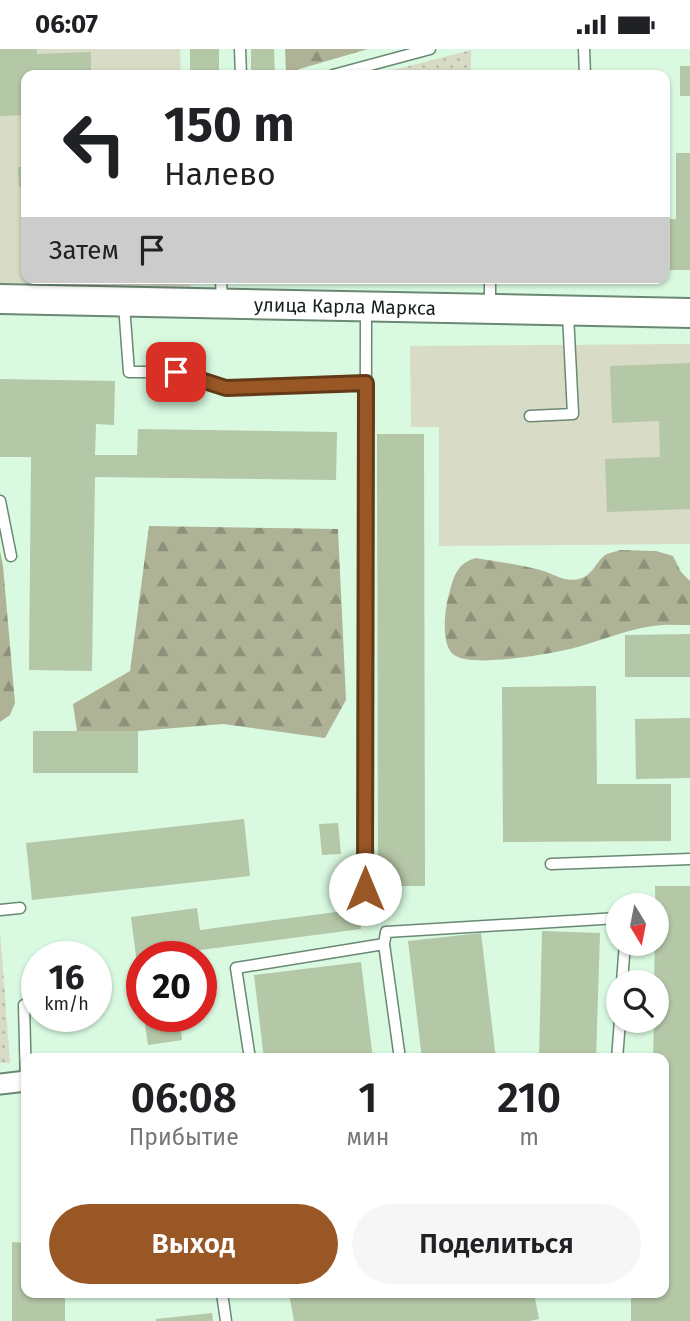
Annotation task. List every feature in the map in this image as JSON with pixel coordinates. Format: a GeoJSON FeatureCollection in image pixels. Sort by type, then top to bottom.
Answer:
{"type":"FeatureCollection","features":[{"type":"Feature","properties":{"kind":"street","name":"улица Карла Маркса"},"geometry":{"type":"LineString","coordinates":[[0,299],[123,301],[221,291],[366,306],[690,313]]}},
{"type":"Feature","properties":{"kind":"street"},"geometry":{"type":"LineString","coordinates":[[0,1084],[21,1082]]}},
{"type":"Feature","properties":{"kind":"lane"},"geometry":{"type":"LineString","coordinates":[[240,49],[241,70]]}},
{"type":"Feature","properties":{"kind":"lane"},"geometry":{"type":"LineString","coordinates":[[352,70],[430,49]]}},
{"type":"Feature","properties":{"kind":"lane"},"geometry":{"type":"LineString","coordinates":[[584,49],[585,70]]}},
{"type":"Feature","properties":{"kind":"lane"},"geometry":{"type":"LineString","coordinates":[[490,284],[490,309]]}},
{"type":"Feature","properties":{"kind":"lane"},"geometry":{"type":"LineString","coordinates":[[123,301],[129,373],[176,372],[226,388],[366,383]]}},
{"type":"Feature","properties":{"kind":"lane"},"geometry":{"type":"LineString","coordinates":[[365,889],[366,306]]}},
{"type":"Feature","properties":{"kind":"lane"},"geometry":{"type":"LineString","coordinates":[[530,416],[573,414],[568,310]]}},
{"type":"Feature","properties":{"kind":"lane"},"geometry":{"type":"LineString","coordinates":[[0,501],[11,556]]}},
{"type":"Feature","properties":{"kind":"lane"},"geometry":{"type":"LineString","coordinates":[[551,865],[690,859]]}},
{"type":"Feature","properties":{"kind":"lane"},"geometry":{"type":"LineString","coordinates":[[0,909],[20,908]]}},
{"type":"Feature","properties":{"kind":"lane"},"geometry":{"type":"LineString","coordinates":[[399,1053],[384,944],[386,932],[606,919]]}},
{"type":"Feature","properties":{"kind":"lane"},"geometry":{"type":"LineString","coordinates":[[249,1053],[236,968],[384,944]]}},
{"type":"Feature","properties":{"kind":"lane"},"geometry":{"type":"LineString","coordinates":[[25,1032],[25,1053]]}},
{"type":"Feature","properties":{"kind":"lane"},"geometry":{"type":"LineString","coordinates":[[617,1053],[619,1033]]}},
{"type":"Feature","properties":{"kind":"lane"},"geometry":{"type":"LineString","coordinates":[[223,1298],[226,1321]]}},
{"type":"Feature","properties":{"kind":"green space"},"geometry":{"type":"Polygon","coordinates":[[[0,49],[180,49],[181,70],[21,70],[21,284],[190,284],[191,291],[0,292],[0,49]]]}},
{"type":"Feature","properties":{"kind":"green space"},"geometry":{"type":"Polygon","coordinates":[[[285,49],[368,49],[296,70],[286,70],[285,49]]]}},
{"type":"Feature","properties":{"kind":"green space"},"geometry":{"type":"Polygon","coordinates":[[[471,50],[471,70],[393,70],[471,50]]]}},
{"type":"Feature","properties":{"kind":"green space"},"geometry":{"type":"Polygon","coordinates":[[[690,344],[690,544],[439,546],[439,427],[411,427],[410,346],[690,344]]]}},
{"type":"Feature","properties":{"kind":"green space"},"geometry":{"type":"Polygon","coordinates":[[[149,526],[338,529],[346,700],[325,738],[223,724],[138,731],[77,731],[73,704],[130,671],[149,526]]]}},
{"type":"Feature","properties":{"kind":"green space"},"geometry":{"type":"Polygon","coordinates":[[[620,550],[656,551],[673,556],[681,572],[690,581],[690,625],[642,628],[570,649],[511,659],[464,659],[450,650],[445,635],[446,608],[455,576],[464,563],[476,558],[525,566],[576,580],[589,574],[605,555],[620,550]]]}},
{"type":"Feature","properties":{"kind":"green space"},"geometry":{"type":"Polygon","coordinates":[[[0,551],[15,703],[10,715],[0,722],[0,551]]]}},
{"type":"Feature","properties":{"kind":"green space"},"geometry":{"type":"Polygon","coordinates":[[[0,930],[10,1063],[0,1063],[0,930]]]}},
{"type":"Feature","properties":{"kind":"building"},"geometry":{"type":"Polygon","coordinates":[[[0,49],[37,49],[37,54],[91,52],[91,70],[21,70],[21,115],[0,116],[0,49]]]}},
{"type":"Feature","properties":{"kind":"building"},"geometry":{"type":"Polygon","coordinates":[[[190,49],[219,49],[219,70],[190,70],[190,49]]]}},
{"type":"Feature","properties":{"kind":"building"},"geometry":{"type":"Polygon","coordinates":[[[251,49],[274,49],[275,70],[251,70],[251,49]]]}},
{"type":"Feature","properties":{"kind":"building"},"geometry":{"type":"Polygon","coordinates":[[[680,66],[690,66],[690,96],[680,96],[680,66]]]}},
{"type":"Feature","properties":{"kind":"building"},"geometry":{"type":"Polygon","coordinates":[[[676,153],[690,153],[690,270],[670,270],[670,219],[676,219],[676,153]]]}},
{"type":"Feature","properties":{"kind":"building"},"geometry":{"type":"Polygon","coordinates":[[[18,167],[21,167],[21,187],[18,167]]]}},
{"type":"Feature","properties":{"kind":"building"},"geometry":{"type":"Polygon","coordinates":[[[690,363],[690,509],[607,512],[605,459],[660,457],[659,421],[612,423],[610,366],[690,363]]]}},
{"type":"Feature","properties":{"kind":"building"},"geometry":{"type":"Polygon","coordinates":[[[0,379],[115,381],[114,425],[96,424],[95,455],[137,455],[138,429],[337,432],[336,480],[95,477],[92,671],[29,670],[31,457],[0,457],[0,379]]]}},
{"type":"Feature","properties":{"kind":"building"},"geometry":{"type":"Polygon","coordinates":[[[377,434],[424,434],[425,886],[378,886],[377,434]]]}},
{"type":"Feature","properties":{"kind":"building"},"geometry":{"type":"Polygon","coordinates":[[[690,634],[690,677],[625,677],[625,635],[690,634]]]}},
{"type":"Feature","properties":{"kind":"building"},"geometry":{"type":"Polygon","coordinates":[[[596,686],[597,784],[671,784],[671,841],[503,842],[502,687],[596,686]]]}},
{"type":"Feature","properties":{"kind":"building"},"geometry":{"type":"Polygon","coordinates":[[[690,718],[690,778],[636,779],[635,719],[690,718]]]}},
{"type":"Feature","properties":{"kind":"building"},"geometry":{"type":"Polygon","coordinates":[[[33,731],[138,731],[138,773],[33,773],[33,731]]]}},
{"type":"Feature","properties":{"kind":"building"},"geometry":{"type":"Polygon","coordinates":[[[244,819],[250,876],[32,900],[26,843],[244,819]]]}},
{"type":"Feature","properties":{"kind":"building"},"geometry":{"type":"Polygon","coordinates":[[[338,823],[341,854],[322,855],[319,824],[338,823]]]}},
{"type":"Feature","properties":{"kind":"building"},"geometry":{"type":"Polygon","coordinates":[[[655,886],[690,886],[690,1321],[631,1321],[631,1298],[669,1298],[669,1053],[653,1053],[654,1033],[669,1033],[669,970],[654,970],[655,956],[669,956],[669,893],[655,893],[655,886]]]}},
{"type":"Feature","properties":{"kind":"building"},"geometry":{"type":"Polygon","coordinates":[[[197,908],[200,930],[359,909],[361,929],[217,948],[217,941],[134,941],[131,917],[197,908]]]}},
{"type":"Feature","properties":{"kind":"building"},"geometry":{"type":"Polygon","coordinates":[[[542,931],[600,933],[596,1053],[539,1053],[542,931]]]}},
{"type":"Feature","properties":{"kind":"building"},"geometry":{"type":"Polygon","coordinates":[[[481,933],[495,1053],[421,1053],[408,941],[481,933]]]}},
{"type":"Feature","properties":{"kind":"building"},"geometry":{"type":"Polygon","coordinates":[[[361,962],[372,1053],[263,1053],[254,975],[361,962]]]}},
{"type":"Feature","properties":{"kind":"building"},"geometry":{"type":"Polygon","coordinates":[[[146,1032],[181,1032],[182,1040],[148,1045],[146,1032]]]}},
{"type":"Feature","properties":{"kind":"building"},"geometry":{"type":"Polygon","coordinates":[[[12,1242],[21,1243],[21,1298],[65,1298],[65,1321],[12,1321],[12,1242]]]}},
{"type":"Feature","properties":{"kind":"building"},"geometry":{"type":"Polygon","coordinates":[[[290,1298],[535,1298],[539,1319],[530,1321],[294,1321],[290,1298]]]}},
{"type":"Feature","properties":{"kind":"building"},"geometry":{"type":"Polygon","coordinates":[[[212,1313],[213,1321],[156,1321],[156,1319],[212,1313]]]}},
{"type":"Feature","properties":{"kind":"route"},"geometry":{"type":"LineString","coordinates":[[176,372],[226,388],[366,383],[365,889]]}}]}
